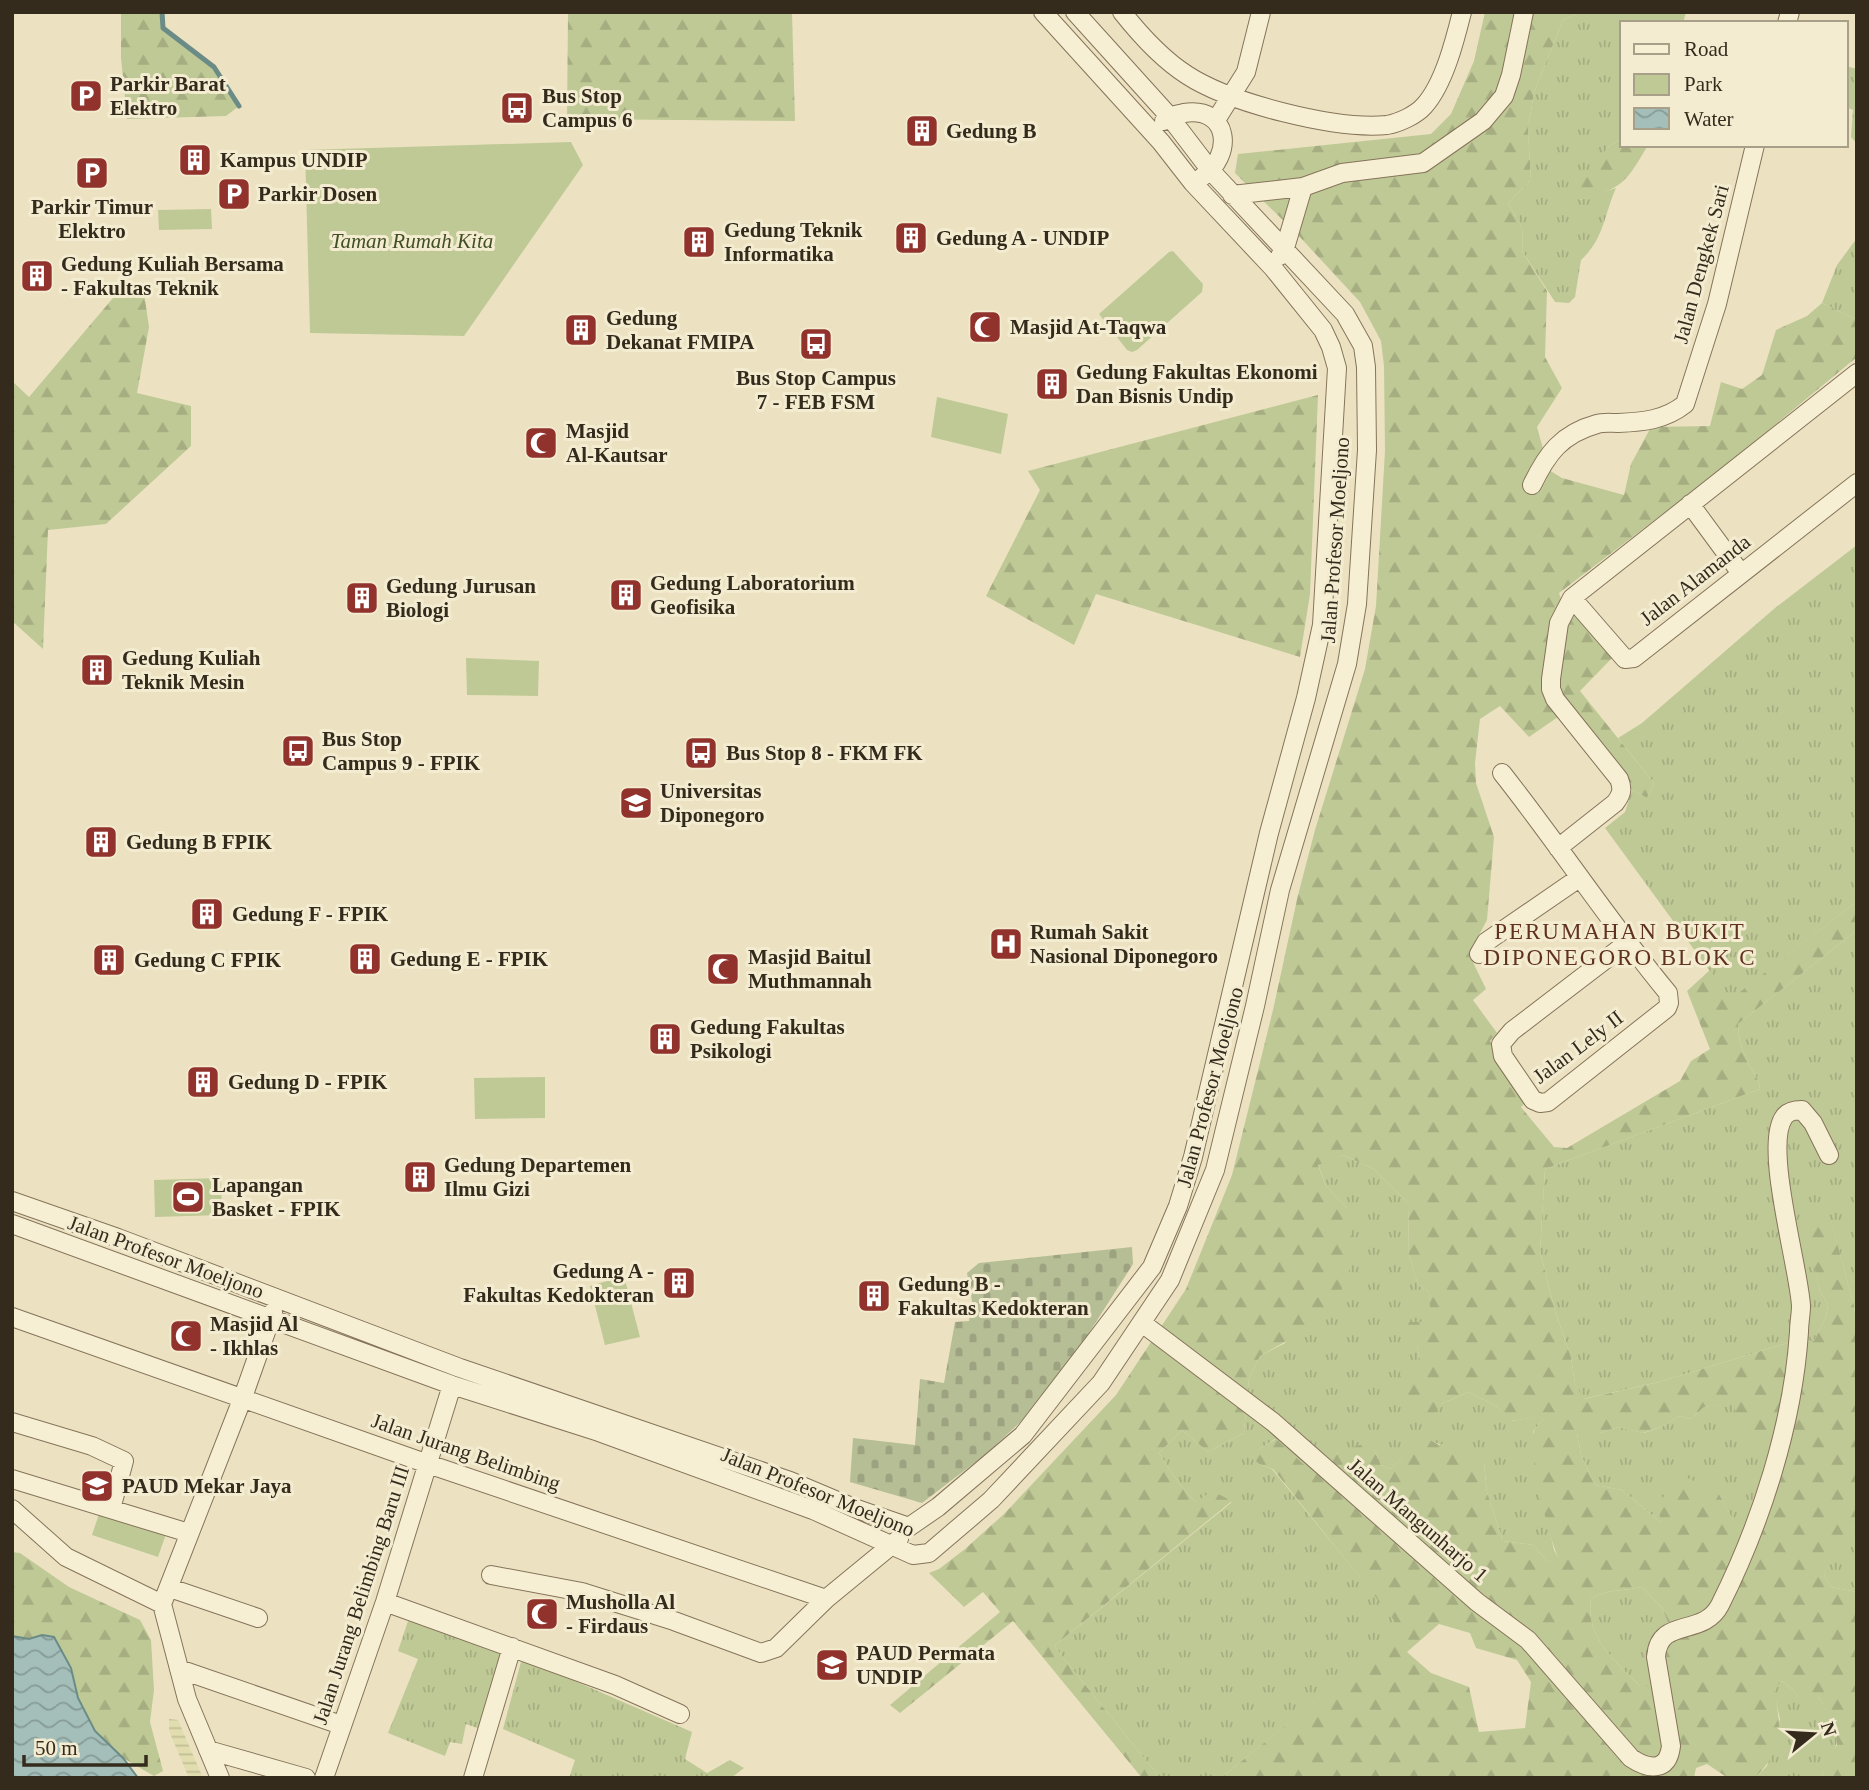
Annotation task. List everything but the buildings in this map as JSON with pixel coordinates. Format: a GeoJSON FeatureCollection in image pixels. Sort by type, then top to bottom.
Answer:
{"type":"FeatureCollection","features":[{"type":"Feature","properties":{"kind":"street"},"geometry":{"type":"LineString","coordinates":[[491,1575],[582,1592],[674,1621],[761,1653],[776,1648],[826,1599],[893,1546],[909,1527],[938,1507],[1023,1435],[1152,1267],[1178,1206],[1192,1160],[1269,833],[1306,698],[1322,625],[1326,596],[1337,368],[1323,330],[1273,268],[1043,12]]}},
{"type":"Feature","properties":{"kind":"street","name":"Jalan Profesor Moeljono"},"geometry":{"type":"LineString","coordinates":[[12,1224],[452,1385],[599,1432],[813,1510],[913,1555],[924,1555],[972,1517],[1101,1383],[1170,1280],[1215,1170],[1280,890],[1347,664],[1357,604],[1367,450],[1366,367],[1363,346],[1345,314],[1232,195],[1170,116],[1075,12]]}},
{"type":"Feature","properties":{"kind":"street"},"geometry":{"type":"LineString","coordinates":[[1122,12],[1168,62],[1215,92],[1296,116],[1339,124],[1389,125],[1409,117],[1424,106],[1446,64],[1462,12]]}},
{"type":"Feature","properties":{"kind":"street"},"geometry":{"type":"LineString","coordinates":[[1216,120],[1246,72],[1261,12]]}},
{"type":"Feature","properties":{"kind":"street"},"geometry":{"type":"LineString","coordinates":[[1232,195],[1303,187],[1342,173],[1423,163],[1483,121],[1504,96],[1524,12]]}},
{"type":"Feature","properties":{"kind":"street"},"geometry":{"type":"LineString","coordinates":[[1152,132],[1170,116],[1194,112],[1216,120],[1224,138],[1221,152],[1211,171],[1194,183]]}},
{"type":"Feature","properties":{"kind":"street","name":"Jalan Dengkek Sari"},"geometry":{"type":"LineString","coordinates":[[1532,485],[1545,459],[1563,439],[1598,424],[1650,422],[1675,412],[1685,404],[1717,304],[1755,147]]}},
{"type":"Feature","properties":{"kind":"street"},"geometry":{"type":"LineString","coordinates":[[1273,268],[1285,248],[1303,187]]}},
{"type":"Feature","properties":{"kind":"street"},"geometry":{"type":"LineString","coordinates":[[1558,848],[1615,803],[1622,788],[1619,779],[1555,699],[1551,689],[1559,623],[1572,598],[1857,373]]}},
{"type":"Feature","properties":{"kind":"street","name":"Jalan Alamanda"},"geometry":{"type":"LineString","coordinates":[[1572,598],[1625,659],[1629,660],[1857,483]]}},
{"type":"Feature","properties":{"kind":"street"},"geometry":{"type":"LineString","coordinates":[[1690,504],[1740,572]]}},
{"type":"Feature","properties":{"kind":"street","name":"Jalan Lely II"},"geometry":{"type":"LineString","coordinates":[[1502,773],[1537,817],[1627,943],[1668,993],[1669,1003],[1667,1008],[1548,1102],[1533,1100],[1503,1056],[1501,1044],[1512,1031],[1627,943]]}},
{"type":"Feature","properties":{"kind":"street"},"geometry":{"type":"LineString","coordinates":[[1479,954],[1486,942],[1579,878]]}},
{"type":"Feature","properties":{"kind":"street","name":"Jalan Mangunharjo 1"},"geometry":{"type":"LineString","coordinates":[[1142,1323],[1273,1422],[1477,1602],[1528,1640],[1632,1758],[1648,1767],[1662,1765],[1670,1757],[1671,1746],[1656,1657],[1657,1644],[1663,1635],[1698,1624],[1717,1609],[1747,1550],[1779,1448],[1797,1366],[1801,1306],[1785,1214],[1777,1146],[1784,1115],[1794,1110],[1802,1110],[1813,1123],[1829,1155]]}},
{"type":"Feature","properties":{"kind":"street"},"geometry":{"type":"LineString","coordinates":[[12,1201],[102,1232],[460,1368],[790,1481],[854,1508],[909,1527]]}},
{"type":"Feature","properties":{"kind":"street"},"geometry":{"type":"LineString","coordinates":[[219,1778],[187,1699],[166,1596],[278,1299]]}},
{"type":"Feature","properties":{"kind":"street","name":"Jalan Jurang Belimbing"},"geometry":{"type":"LineString","coordinates":[[12,1317],[428,1464],[826,1599]]}},
{"type":"Feature","properties":{"kind":"street","name":"Jalan Jurang Belimbing Baru III"},"geometry":{"type":"LineString","coordinates":[[324,1778],[385,1602],[452,1385]]}},
{"type":"Feature","properties":{"kind":"street"},"geometry":{"type":"LineString","coordinates":[[12,1422],[92,1446],[124,1461],[111,1509]]}},
{"type":"Feature","properties":{"kind":"street"},"geometry":{"type":"LineString","coordinates":[[12,1479],[189,1533]]}},
{"type":"Feature","properties":{"kind":"street"},"geometry":{"type":"LineString","coordinates":[[12,1509],[66,1557],[166,1596],[258,1618]]}},
{"type":"Feature","properties":{"kind":"street"},"geometry":{"type":"LineString","coordinates":[[385,1602],[614,1685],[680,1714]]}},
{"type":"Feature","properties":{"kind":"street"},"geometry":{"type":"LineString","coordinates":[[472,1778],[512,1647]]}},
{"type":"Feature","properties":{"kind":"street"},"geometry":{"type":"LineString","coordinates":[[179,1669],[341,1725]]}},
{"type":"Feature","properties":{"kind":"street"},"geometry":{"type":"LineString","coordinates":[[208,1750],[306,1778]]}},
{"type":"Feature","properties":{"kind":"shaded area"},"geometry":{"type":"Polygon","coordinates":[[[169,1719],[178,1720],[203,1778],[189,1778],[169,1731],[169,1719]]]}},
{"type":"Feature","properties":{"kind":"green space"},"geometry":{"type":"Polygon","coordinates":[[[121,12],[162,12],[163,28],[214,67],[239,106],[226,116],[127,119],[121,58],[121,12]]]}},
{"type":"Feature","properties":{"kind":"green space"},"geometry":{"type":"Polygon","coordinates":[[[568,12],[792,12],[795,121],[567,119],[568,12]]]}},
{"type":"Feature","properties":{"kind":"green space"},"geometry":{"type":"Polygon","coordinates":[[[1485,12],[1581,12],[1563,20],[1534,92],[1528,130],[1531,180],[1508,203],[1523,230],[1522,251],[1547,291],[1545,357],[1562,388],[1537,427],[1549,470],[1562,478],[1624,495],[1631,464],[1651,427],[1710,426],[1721,382],[1742,389],[1762,375],[1776,330],[1807,316],[1822,303],[1857,320],[1857,357],[1724,467],[1559,593],[1562,602],[1580,613],[1612,658],[1580,691],[1654,783],[1647,798],[1632,790],[1571,708],[1529,737],[1500,706],[1480,719],[1475,763],[1476,783],[1494,837],[1487,920],[1469,954],[1486,989],[1473,1000],[1497,1033],[1490,1041],[1528,1100],[1521,1107],[1554,1147],[1567,1148],[1680,1081],[1691,1061],[1710,1049],[1687,991],[1710,970],[1731,999],[1857,901],[1857,930],[1738,1024],[1743,1052],[1760,1089],[1545,1169],[1540,1251],[1555,1311],[1571,1357],[1575,1384],[1584,1399],[1659,1382],[1791,1342],[1814,1341],[1826,1317],[1828,1304],[1820,1291],[1804,1222],[1816,1216],[1831,1220],[1854,1306],[1857,1328],[1857,1522],[1832,1554],[1824,1575],[1831,1587],[1857,1592],[1857,1778],[1822,1778],[1825,1762],[1837,1745],[1837,1731],[1819,1697],[1805,1708],[1793,1690],[1782,1681],[1774,1689],[1779,1726],[1776,1747],[1772,1757],[1755,1778],[1728,1778],[1707,1764],[1696,1768],[1694,1778],[1221,1778],[1402,1630],[1273,1469],[1259,1464],[1249,1455],[1276,1439],[1314,1474],[1338,1452],[1366,1443],[1374,1450],[1381,1465],[1390,1469],[1425,1437],[1439,1445],[1454,1440],[1475,1454],[1484,1464],[1487,1492],[1503,1541],[1534,1545],[1546,1561],[1560,1562],[1546,1518],[1532,1445],[1535,1429],[1545,1416],[1511,1421],[1496,1406],[1469,1392],[1441,1404],[1430,1420],[1397,1398],[1400,1373],[1420,1359],[1417,1346],[1402,1342],[1399,1322],[1431,1322],[1429,1292],[1418,1285],[1409,1255],[1408,1203],[1374,1169],[1343,1155],[1318,1165],[1326,1186],[1348,1209],[1353,1246],[1348,1277],[1335,1302],[1315,1325],[1260,1356],[1249,1378],[1244,1433],[1208,1452],[1182,1430],[1159,1453],[1180,1485],[1196,1502],[1212,1491],[1232,1501],[1054,1646],[1160,1778],[1142,1778],[1013,1621],[900,1713],[890,1705],[1000,1612],[983,1592],[964,1607],[929,1573],[939,1569],[965,1549],[1004,1514],[1116,1395],[1186,1289],[1232,1175],[1315,830],[1365,669],[1376,606],[1385,451],[1381,341],[1360,302],[1235,173],[1238,154],[1431,134],[1451,114],[1474,61],[1485,12]],[[1732,1403],[1704,1407],[1691,1419],[1678,1416],[1666,1425],[1643,1433],[1618,1427],[1600,1433],[1577,1433],[1581,1455],[1595,1485],[1622,1490],[1660,1522],[1659,1502],[1682,1475],[1719,1494],[1741,1534],[1770,1452],[1751,1445],[1732,1403]],[[1642,1587],[1609,1592],[1591,1599],[1590,1613],[1597,1637],[1640,1686],[1657,1685],[1669,1625],[1662,1608],[1642,1587]],[[1439,1624],[1407,1652],[1431,1673],[1469,1687],[1479,1732],[1525,1728],[1531,1682],[1517,1660],[1476,1648],[1470,1633],[1439,1624]]]}},
{"type":"Feature","properties":{"kind":"green space"},"geometry":{"type":"Polygon","coordinates":[[[1581,12],[1686,12],[1684,21],[1620,21],[1620,139],[1608,147],[1580,200],[1616,188],[1599,235],[1581,260],[1575,297],[1569,303],[1555,302],[1522,251],[1523,230],[1508,203],[1531,180],[1528,130],[1534,92],[1563,20],[1581,12]]]}},
{"type":"Feature","properties":{"kind":"green space"},"geometry":{"type":"Polygon","coordinates":[[[1848,67],[1857,69],[1857,144],[1851,137],[1853,110],[1848,108],[1848,67]]]}},
{"type":"Feature","properties":{"kind":"green space"},"geometry":{"type":"Polygon","coordinates":[[[1620,139],[1620,147],[1647,147],[1621,183],[1605,192],[1579,200],[1576,190],[1608,147],[1620,139]]]}},
{"type":"Feature","properties":{"kind":"green space","name":"Taman Rumah Kita"},"geometry":{"type":"Polygon","coordinates":[[[571,142],[583,165],[464,336],[310,333],[305,150],[571,142]]]}},
{"type":"Feature","properties":{"kind":"green space"},"geometry":{"type":"Polygon","coordinates":[[[211,209],[212,229],[159,230],[158,210],[211,209]]]}},
{"type":"Feature","properties":{"kind":"green space"},"geometry":{"type":"Polygon","coordinates":[[[1857,238],[1857,320],[1822,303],[1837,265],[1857,238]]]}},
{"type":"Feature","properties":{"kind":"green space"},"geometry":{"type":"Polygon","coordinates":[[[1173,251],[1203,284],[1202,292],[1137,350],[1127,350],[1099,314],[1173,251]]]}},
{"type":"Feature","properties":{"kind":"green space"},"geometry":{"type":"Polygon","coordinates":[[[144,293],[149,327],[137,393],[191,406],[191,446],[106,524],[48,530],[43,649],[12,621],[12,381],[29,397],[113,298],[144,293]]]}},
{"type":"Feature","properties":{"kind":"green space"},"geometry":{"type":"Polygon","coordinates":[[[1318,395],[1310,594],[1300,657],[1096,594],[1074,645],[986,596],[1040,490],[1028,471],[1318,395]]]}},
{"type":"Feature","properties":{"kind":"green space"},"geometry":{"type":"Polygon","coordinates":[[[937,397],[1008,414],[1001,454],[931,437],[937,397]]]}},
{"type":"Feature","properties":{"kind":"green space"},"geometry":{"type":"Polygon","coordinates":[[[1857,545],[1857,901],[1731,1000],[1605,828],[1625,812],[1632,790],[1647,798],[1654,783],[1618,738],[1642,723],[1775,608],[1857,545]]]}},
{"type":"Feature","properties":{"kind":"green space"},"geometry":{"type":"Polygon","coordinates":[[[466,658],[539,661],[538,696],[467,695],[466,658]]]}},
{"type":"Feature","properties":{"kind":"green space"},"geometry":{"type":"Polygon","coordinates":[[[1857,930],[1857,1328],[1854,1306],[1831,1221],[1811,1250],[1820,1291],[1828,1304],[1826,1317],[1814,1341],[1791,1342],[1659,1382],[1583,1399],[1575,1384],[1571,1357],[1555,1311],[1540,1251],[1545,1169],[1760,1089],[1743,1052],[1738,1024],[1857,930]]]}},
{"type":"Feature","properties":{"kind":"green space"},"geometry":{"type":"Polygon","coordinates":[[[545,1077],[545,1118],[475,1119],[474,1078],[545,1077]]]}},
{"type":"Feature","properties":{"kind":"green space"},"geometry":{"type":"Polygon","coordinates":[[[1343,1155],[1374,1169],[1408,1203],[1409,1255],[1418,1285],[1429,1292],[1432,1322],[1399,1323],[1417,1346],[1420,1359],[1441,1404],[1469,1392],[1496,1406],[1512,1421],[1546,1415],[1533,1432],[1533,1453],[1554,1550],[1561,1563],[1546,1561],[1534,1545],[1503,1541],[1487,1492],[1484,1464],[1425,1438],[1390,1469],[1381,1465],[1374,1450],[1338,1452],[1314,1475],[1275,1439],[1250,1455],[1259,1464],[1272,1469],[1403,1630],[1221,1778],[1160,1778],[1054,1646],[1232,1502],[1196,1502],[1180,1485],[1159,1453],[1182,1430],[1208,1452],[1244,1433],[1249,1378],[1260,1356],[1285,1343],[1348,1209],[1326,1186],[1318,1164],[1343,1155]]]}},
{"type":"Feature","properties":{"kind":"green space","name":"Lapangan Basket - FPIK"},"geometry":{"type":"Polygon","coordinates":[[[221,1178],[222,1215],[155,1217],[154,1180],[221,1178]]]}},
{"type":"Feature","properties":{"kind":"green space"},"geometry":{"type":"Polygon","coordinates":[[[1132,1247],[1133,1264],[1087,1336],[1030,1413],[986,1454],[922,1503],[850,1482],[853,1438],[915,1445],[920,1379],[944,1383],[955,1322],[969,1321],[972,1301],[967,1273],[979,1263],[1132,1247]]]}},
{"type":"Feature","properties":{"kind":"green space"},"geometry":{"type":"Polygon","coordinates":[[[624,1276],[640,1337],[605,1345],[590,1286],[624,1276]]]}},
{"type":"Feature","properties":{"kind":"green space"},"geometry":{"type":"Polygon","coordinates":[[[1732,1402],[1740,1418],[1770,1452],[1741,1535],[1719,1494],[1660,1522],[1622,1490],[1595,1485],[1581,1455],[1577,1433],[1600,1433],[1618,1427],[1644,1433],[1666,1425],[1678,1416],[1691,1419],[1704,1407],[1732,1402]]]}},
{"type":"Feature","properties":{"kind":"green space"},"geometry":{"type":"Polygon","coordinates":[[[100,1511],[166,1534],[158,1557],[92,1535],[100,1511]]]}},
{"type":"Feature","properties":{"kind":"green space"},"geometry":{"type":"Polygon","coordinates":[[[1857,1522],[1857,1592],[1831,1587],[1824,1575],[1831,1554],[1857,1522]]]}},
{"type":"Feature","properties":{"kind":"green space"},"geometry":{"type":"Polygon","coordinates":[[[12,1552],[20,1553],[69,1587],[140,1620],[151,1640],[154,1690],[150,1722],[163,1771],[154,1776],[123,1758],[95,1731],[78,1698],[71,1668],[42,1635],[29,1639],[12,1636],[12,1552]]]}},
{"type":"Feature","properties":{"kind":"green space"},"geometry":{"type":"Polygon","coordinates":[[[1642,1587],[1662,1608],[1669,1625],[1657,1686],[1640,1686],[1612,1658],[1597,1637],[1590,1613],[1591,1599],[1597,1596],[1642,1587]]]}},
{"type":"Feature","properties":{"kind":"green space"},"geometry":{"type":"Polygon","coordinates":[[[408,1621],[500,1649],[503,1660],[480,1729],[466,1724],[462,1744],[450,1742],[445,1756],[388,1733],[418,1659],[398,1651],[408,1621]]]}},
{"type":"Feature","properties":{"kind":"green space"},"geometry":{"type":"Polygon","coordinates":[[[522,1658],[692,1732],[685,1759],[707,1773],[730,1760],[744,1768],[731,1778],[569,1778],[575,1760],[503,1729],[522,1658]]]}},
{"type":"Feature","properties":{"kind":"green space"},"geometry":{"type":"Polygon","coordinates":[[[1782,1681],[1793,1690],[1805,1707],[1819,1697],[1833,1722],[1837,1742],[1822,1778],[1755,1778],[1767,1766],[1780,1719],[1773,1689],[1782,1681]]]}},
{"type":"Feature","properties":{"kind":"water"},"geometry":{"type":"Polygon","coordinates":[[[42,1635],[54,1637],[71,1668],[78,1698],[95,1731],[123,1758],[138,1778],[12,1778],[12,1636],[29,1639],[42,1635]]]}},
{"type":"Feature","properties":{"kind":"waterway"},"geometry":{"type":"LineString","coordinates":[[162,12],[163,28],[214,67],[239,106]]}},
{"type":"Feature","properties":{"kind":"place","name":"Parkir Barat Elektro"},"geometry":{"type":"Point","coordinates":[86,96]}},
{"type":"Feature","properties":{"kind":"place","name":"Bus Stop Campus 6"},"geometry":{"type":"Point","coordinates":[517,108]}},
{"type":"Feature","properties":{"kind":"place","name":"Gedung B"},"geometry":{"type":"Point","coordinates":[922,131]}},
{"type":"Feature","properties":{"kind":"place","name":"Kampus UNDIP"},"geometry":{"type":"Point","coordinates":[195,160]}},
{"type":"Feature","properties":{"kind":"place","name":"Parkir Timur Elektro"},"geometry":{"type":"Point","coordinates":[92,173]}},
{"type":"Feature","properties":{"kind":"place","name":"Parkir Dosen"},"geometry":{"type":"Point","coordinates":[234,194]}},
{"type":"Feature","properties":{"kind":"place","name":"Gedung A - UNDIP"},"geometry":{"type":"Point","coordinates":[911,238]}},
{"type":"Feature","properties":{"kind":"place","name":"Gedung Teknik Informatika"},"geometry":{"type":"Point","coordinates":[699,242]}},
{"type":"Feature","properties":{"kind":"place","name":"Gedung Kuliah Bersama - Fakultas Teknik"},"geometry":{"type":"Point","coordinates":[37,276]}},
{"type":"Feature","properties":{"kind":"place","name":"Masjid At-Taqwa"},"geometry":{"type":"Point","coordinates":[985,327]}},
{"type":"Feature","properties":{"kind":"place","name":"Gedung Dekanat FMIPA"},"geometry":{"type":"Point","coordinates":[581,330]}},
{"type":"Feature","properties":{"kind":"place","name":"Bus Stop Campus 7 - FEB FSM"},"geometry":{"type":"Point","coordinates":[816,344]}},
{"type":"Feature","properties":{"kind":"place","name":"Gedung Fakultas Ekonomi Dan Bisnis Undip"},"geometry":{"type":"Point","coordinates":[1052,384]}},
{"type":"Feature","properties":{"kind":"place","name":"Masjid Al-Kautsar"},"geometry":{"type":"Point","coordinates":[541,443]}},
{"type":"Feature","properties":{"kind":"place","name":"Gedung Laboratorium Geofisika"},"geometry":{"type":"Point","coordinates":[626,595]}},
{"type":"Feature","properties":{"kind":"place","name":"Gedung Jurusan Biologi"},"geometry":{"type":"Point","coordinates":[362,598]}},
{"type":"Feature","properties":{"kind":"place","name":"Gedung Kuliah Teknik Mesin"},"geometry":{"type":"Point","coordinates":[97,670]}},
{"type":"Feature","properties":{"kind":"place","name":"Bus Stop Campus 9 - FPIK"},"geometry":{"type":"Point","coordinates":[298,751]}},
{"type":"Feature","properties":{"kind":"place","name":"Bus Stop 8 - FKM FK"},"geometry":{"type":"Point","coordinates":[701,753]}},
{"type":"Feature","properties":{"kind":"place","name":"Universitas Diponegoro"},"geometry":{"type":"Point","coordinates":[636,803]}},
{"type":"Feature","properties":{"kind":"place","name":"Gedung B FPIK"},"geometry":{"type":"Point","coordinates":[101,842]}},
{"type":"Feature","properties":{"kind":"place","name":"Gedung F - FPIK"},"geometry":{"type":"Point","coordinates":[207,914]}},
{"type":"Feature","properties":{"kind":"place","name":"Rumah Sakit Nasional Diponegoro"},"geometry":{"type":"Point","coordinates":[1006,944]}},
{"type":"Feature","properties":{"kind":"place","name":"Gedung E - FPIK"},"geometry":{"type":"Point","coordinates":[365,959]}},
{"type":"Feature","properties":{"kind":"place","name":"Gedung C FPIK"},"geometry":{"type":"Point","coordinates":[109,960]}},
{"type":"Feature","properties":{"kind":"place","name":"Masjid Baitul Muthmannah"},"geometry":{"type":"Point","coordinates":[723,969]}},
{"type":"Feature","properties":{"kind":"place","name":"Gedung Fakultas Psikologi"},"geometry":{"type":"Point","coordinates":[665,1039]}},
{"type":"Feature","properties":{"kind":"place","name":"Gedung D - FPIK"},"geometry":{"type":"Point","coordinates":[203,1082]}},
{"type":"Feature","properties":{"kind":"place","name":"Gedung Departemen Ilmu Gizi"},"geometry":{"type":"Point","coordinates":[420,1177]}},
{"type":"Feature","properties":{"kind":"place","name":"Lapangan Basket - FPIK"},"geometry":{"type":"Point","coordinates":[188,1197]}},
{"type":"Feature","properties":{"kind":"place","name":"Gedung A - Fakultas Kedokteran"},"geometry":{"type":"Point","coordinates":[679,1283]}},
{"type":"Feature","properties":{"kind":"place","name":"Gedung B - Fakultas Kedokteran"},"geometry":{"type":"Point","coordinates":[874,1296]}},
{"type":"Feature","properties":{"kind":"place","name":"Masjid Al - Ikhlas"},"geometry":{"type":"Point","coordinates":[186,1336]}},
{"type":"Feature","properties":{"kind":"place","name":"PAUD Mekar Jaya"},"geometry":{"type":"Point","coordinates":[97,1486]}},
{"type":"Feature","properties":{"kind":"place","name":"Musholla Al - Firdaus"},"geometry":{"type":"Point","coordinates":[542,1614]}},
{"type":"Feature","properties":{"kind":"place","name":"PAUD Permata UNDIP"},"geometry":{"type":"Point","coordinates":[832,1665]}},
{"type":"Feature","properties":{"kind":"district","name":"PERUMAHAN BUKIT DIPONEGORO BLOK C"},"geometry":{"type":"Point","coordinates":[1620,944]}}]}
